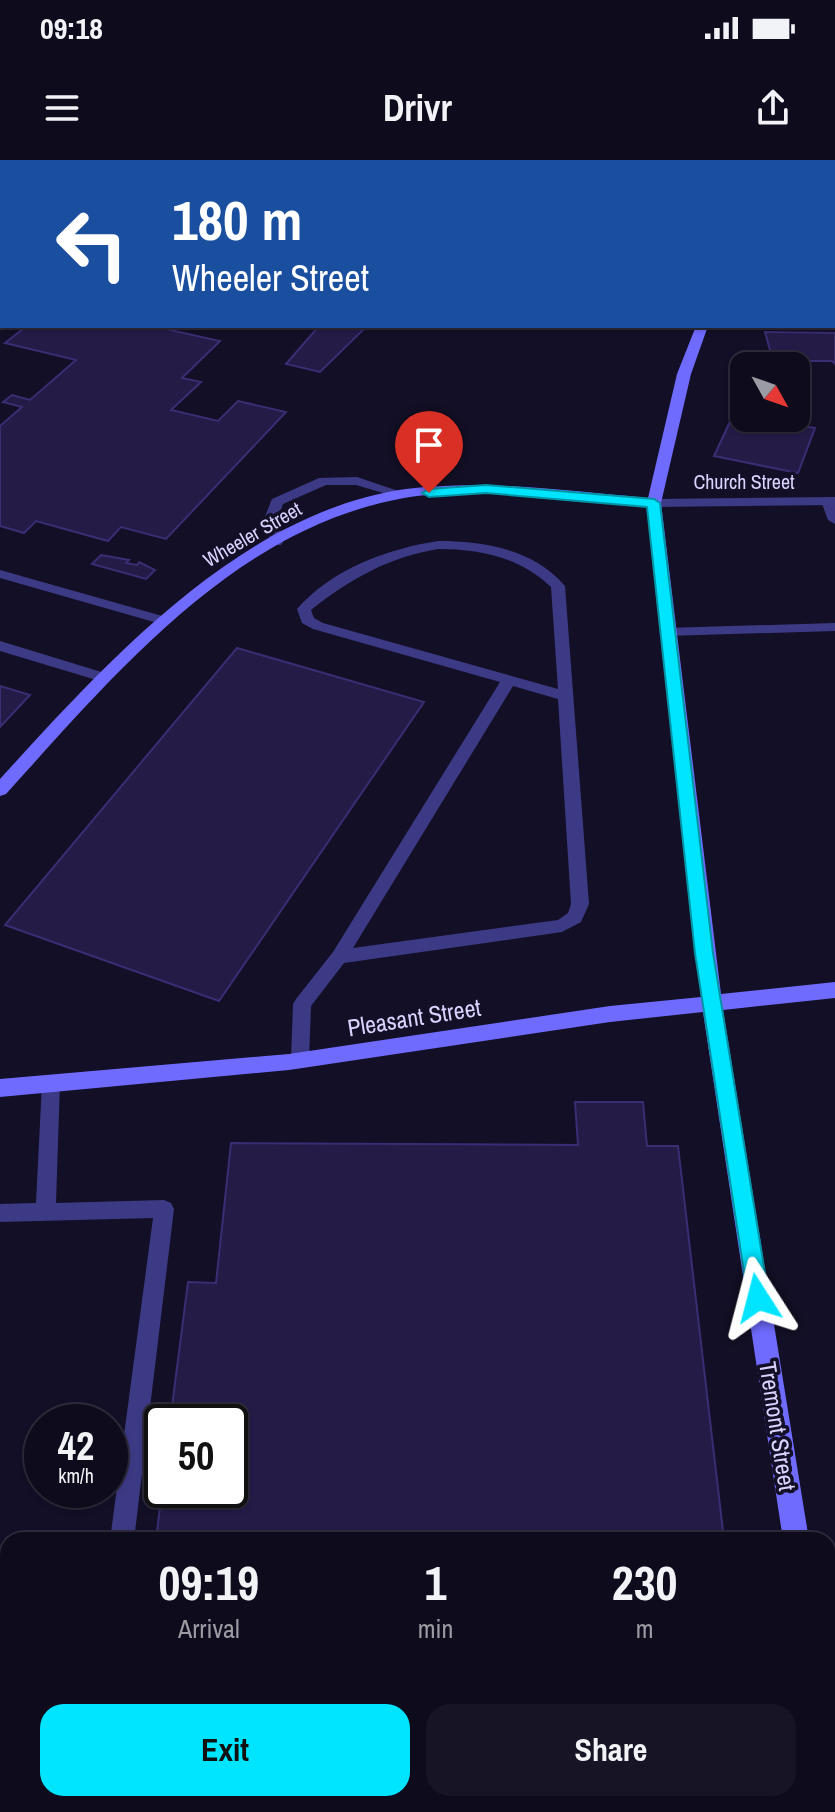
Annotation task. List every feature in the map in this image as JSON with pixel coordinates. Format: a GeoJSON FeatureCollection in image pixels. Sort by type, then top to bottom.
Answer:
{"type":"FeatureCollection","features":[{"type":"Feature","properties":{"kind":"main road","name":"Tremont Street"},"geometry":{"type":"LineString","coordinates":[[701,328],[684,374],[654,503],[666,632],[712,1004],[795,1532]]}},
{"type":"Feature","properties":{"kind":"main road","name":"Wheeler Street"},"geometry":{"type":"LineString","coordinates":[[0,790],[103,677],[161,620],[215,577],[316,520],[400,494],[486,489],[654,503]]}},
{"type":"Feature","properties":{"kind":"main road","name":"Pleasant Street"},"geometry":{"type":"LineString","coordinates":[[0,1088],[300,1060],[610,1014],[835,990]]}},
{"type":"Feature","properties":{"kind":"street","name":"Church Street"},"geometry":{"type":"LineString","coordinates":[[654,503],[832,501]]}},
{"type":"Feature","properties":{"kind":"lane"},"geometry":{"type":"LineString","coordinates":[[276,542],[271,519],[277,502],[324,481],[357,481],[400,494]]}},
{"type":"Feature","properties":{"kind":"lane"},"geometry":{"type":"LineString","coordinates":[[832,501],[835,520]]}},
{"type":"Feature","properties":{"kind":"lane"},"geometry":{"type":"LineString","coordinates":[[339,957],[562,926],[575,917],[580,904],[558,586],[539,567],[510,554],[464,543],[423,545],[388,555],[321,595],[304,609],[307,620],[318,626],[565,696]]}},
{"type":"Feature","properties":{"kind":"lane"},"geometry":{"type":"LineString","coordinates":[[0,574],[161,620]]}},
{"type":"Feature","properties":{"kind":"lane"},"geometry":{"type":"LineString","coordinates":[[666,632],[835,627]]}},
{"type":"Feature","properties":{"kind":"lane"},"geometry":{"type":"LineString","coordinates":[[0,646],[103,677]]}},
{"type":"Feature","properties":{"kind":"lane"},"geometry":{"type":"LineString","coordinates":[[300,1060],[302,1004],[339,957],[509,680]]}},
{"type":"Feature","properties":{"kind":"lane"},"geometry":{"type":"LineString","coordinates":[[46,1212],[51,1083]]}},
{"type":"Feature","properties":{"kind":"lane"},"geometry":{"type":"LineString","coordinates":[[0,1213],[164,1209],[123,1532]]}},
{"type":"Feature","properties":{"kind":"building"},"geometry":{"type":"Polygon","coordinates":[[[24,328],[161,328],[220,341],[182,378],[201,382],[171,410],[218,421],[238,401],[286,412],[166,539],[121,527],[108,541],[36,521],[24,533],[0,526],[0,426],[22,407],[3,402],[12,395],[30,400],[76,360],[5,343],[24,328]]]}},
{"type":"Feature","properties":{"kind":"building"},"geometry":{"type":"Polygon","coordinates":[[[317,328],[365,328],[320,372],[286,364],[317,328]]]}},
{"type":"Feature","properties":{"kind":"building"},"geometry":{"type":"Polygon","coordinates":[[[765,332],[835,333],[835,364],[832,361],[810,361],[810,352],[771,352],[765,332]]]}},
{"type":"Feature","properties":{"kind":"building"},"geometry":{"type":"Polygon","coordinates":[[[730,422],[730,432],[810,432],[810,427],[815,428],[798,473],[714,456],[730,422]]]}},
{"type":"Feature","properties":{"kind":"building"},"geometry":{"type":"Polygon","coordinates":[[[101,555],[129,560],[126,563],[137,565],[139,562],[155,570],[146,579],[92,564],[101,555]]]}},
{"type":"Feature","properties":{"kind":"building"},"geometry":{"type":"Polygon","coordinates":[[[237,648],[424,702],[219,1001],[5,925],[237,648]]]}},
{"type":"Feature","properties":{"kind":"building"},"geometry":{"type":"Polygon","coordinates":[[[0,686],[30,695],[0,727],[0,686]]]}},
{"type":"Feature","properties":{"kind":"building"},"geometry":{"type":"Polygon","coordinates":[[[575,1102],[643,1102],[647,1146],[678,1146],[723,1532],[157,1532],[160,1508],[248,1508],[248,1404],[172,1404],[188,1282],[216,1283],[231,1143],[578,1145],[575,1102]]]}},
{"type":"Feature","properties":{"kind":"route"},"geometry":{"type":"LineString","coordinates":[[429,493],[486,489],[654,503],[704,953],[758,1298]]}}]}
